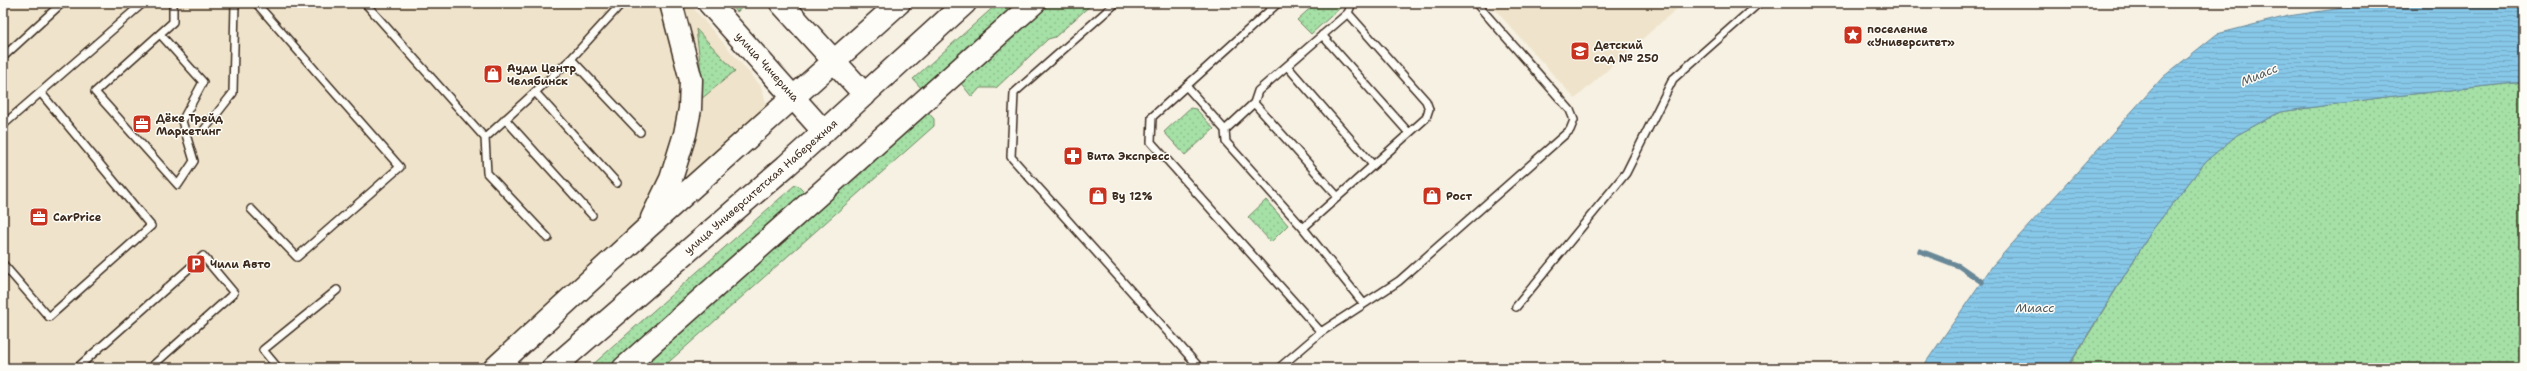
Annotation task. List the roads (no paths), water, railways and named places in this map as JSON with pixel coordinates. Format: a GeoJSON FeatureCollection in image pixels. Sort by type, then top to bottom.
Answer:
{"type":"FeatureCollection","features":[{"type":"Feature","properties":{"kind":"main road"},"geometry":{"type":"LineString","coordinates":[[647,228],[671,179],[685,134],[690,109],[691,80],[671,3]]}},
{"type":"Feature","properties":{"kind":"main road","name":"улица Чичерина"},"geometry":{"type":"LineString","coordinates":[[709,3],[824,132]]}},
{"type":"Feature","properties":{"kind":"main road"},"geometry":{"type":"LineString","coordinates":[[780,3],[866,95]]}},
{"type":"Feature","properties":{"kind":"main road"},"geometry":{"type":"LineString","coordinates":[[495,368],[647,228],[899,3]]}},
{"type":"Feature","properties":{"kind":"main road","name":"улица Университетская Набережная"},"geometry":{"type":"LineString","coordinates":[[553,368],[866,95],[965,3]]}},
{"type":"Feature","properties":{"kind":"main road"},"geometry":{"type":"LineString","coordinates":[[624,368],[1034,3]]}},
{"type":"Feature","properties":{"kind":"lane"},"geometry":{"type":"LineString","coordinates":[[3,57],[62,3]]}},
{"type":"Feature","properties":{"kind":"lane"},"geometry":{"type":"LineString","coordinates":[[3,125],[143,3]]}},
{"type":"Feature","properties":{"kind":"lane"},"geometry":{"type":"LineString","coordinates":[[160,34],[203,82],[182,121],[194,160],[178,185],[95,92],[173,22],[173,3]]}},
{"type":"Feature","properties":{"kind":"lane"},"geometry":{"type":"LineString","coordinates":[[204,130],[233,93],[235,3]]}},
{"type":"Feature","properties":{"kind":"lane"},"geometry":{"type":"LineString","coordinates":[[251,209],[297,257],[400,167],[256,3]]}},
{"type":"Feature","properties":{"kind":"lane"},"geometry":{"type":"LineString","coordinates":[[365,3],[485,138],[487,173],[548,238]]}},
{"type":"Feature","properties":{"kind":"lane"},"geometry":{"type":"LineString","coordinates":[[485,138],[571,59],[622,3]]}},
{"type":"Feature","properties":{"kind":"lane"},"geometry":{"type":"LineString","coordinates":[[1116,3],[1014,93],[1011,157],[1200,368]]}},
{"type":"Feature","properties":{"kind":"lane"},"geometry":{"type":"LineString","coordinates":[[1278,3],[1152,116],[1151,142],[1321,332]]}},
{"type":"Feature","properties":{"kind":"lane"},"geometry":{"type":"LineString","coordinates":[[1225,130],[1254,103],[1258,91],[1348,13],[1352,3]]}},
{"type":"Feature","properties":{"kind":"lane"},"geometry":{"type":"LineString","coordinates":[[1280,368],[1321,332],[1399,281],[1570,130],[1574,120],[1570,110],[1476,3]]}},
{"type":"Feature","properties":{"kind":"lane"},"geometry":{"type":"LineString","coordinates":[[1516,307],[1626,173],[1673,79],[1759,3]]}},
{"type":"Feature","properties":{"kind":"lane"},"geometry":{"type":"LineString","coordinates":[[1303,228],[1426,118],[1429,109],[1426,101],[1348,13]]}},
{"type":"Feature","properties":{"kind":"lane"},"geometry":{"type":"LineString","coordinates":[[1322,35],[1409,133]]}},
{"type":"Feature","properties":{"kind":"lane"},"geometry":{"type":"LineString","coordinates":[[571,59],[640,132]]}},
{"type":"Feature","properties":{"kind":"lane"},"geometry":{"type":"LineString","coordinates":[[1287,66],[1373,165]]}},
{"type":"Feature","properties":{"kind":"lane"},"geometry":{"type":"LineString","coordinates":[[1186,86],[1225,130],[1226,142],[1303,228],[1364,304]]}},
{"type":"Feature","properties":{"kind":"lane"},"geometry":{"type":"LineString","coordinates":[[535,92],[617,183]]}},
{"type":"Feature","properties":{"kind":"lane"},"geometry":{"type":"LineString","coordinates":[[3,264],[48,316],[151,226],[41,93]]}},
{"type":"Feature","properties":{"kind":"lane"},"geometry":{"type":"LineString","coordinates":[[1254,103],[1338,197]]}},
{"type":"Feature","properties":{"kind":"lane"},"geometry":{"type":"LineString","coordinates":[[505,119],[592,215]]}},
{"type":"Feature","properties":{"kind":"lane"},"geometry":{"type":"LineString","coordinates":[[78,367],[203,256],[234,293],[150,368]]}},
{"type":"Feature","properties":{"kind":"lane"},"geometry":{"type":"LineString","coordinates":[[278,368],[263,350],[337,290]]}},
{"type":"Feature","properties":{"kind":"water","name":"Миасс"},"geometry":{"type":"Polygon","coordinates":[[[2377,3],[2524,3],[2524,82],[2386,97],[2280,112],[2237,135],[2206,161],[2153,229],[2067,368],[1922,368],[1993,265],[2163,77],[2217,34],[2288,16],[2377,3]]]}},
{"type":"Feature","properties":{"kind":"waterway"},"geometry":{"type":"LineString","coordinates":[[1920,251],[1959,266],[1982,282]]}},
{"type":"Feature","properties":{"kind":"place","name":"поселение «Университет»"},"geometry":{"type":"Point","coordinates":[1853,35]}},
{"type":"Feature","properties":{"kind":"place","name":"Детский сад № 250"},"geometry":{"type":"Point","coordinates":[1580,51]}},
{"type":"Feature","properties":{"kind":"place","name":"Ауди Центр Челябинск"},"geometry":{"type":"Point","coordinates":[493,74]}},
{"type":"Feature","properties":{"kind":"place","name":"Дёке Трейд Маркетинг"},"geometry":{"type":"Point","coordinates":[142,124]}},
{"type":"Feature","properties":{"kind":"place","name":"Вита Экспресс"},"geometry":{"type":"Point","coordinates":[1073,156]}},
{"type":"Feature","properties":{"kind":"place","name":"Ву 12%"},"geometry":{"type":"Point","coordinates":[1098,196]}},
{"type":"Feature","properties":{"kind":"place","name":"Рост"},"geometry":{"type":"Point","coordinates":[1432,196]}},
{"type":"Feature","properties":{"kind":"place","name":"CarPrice"},"geometry":{"type":"Point","coordinates":[39,217]}},
{"type":"Feature","properties":{"kind":"place","name":"Чили Авто"},"geometry":{"type":"Point","coordinates":[196,264]}}]}
